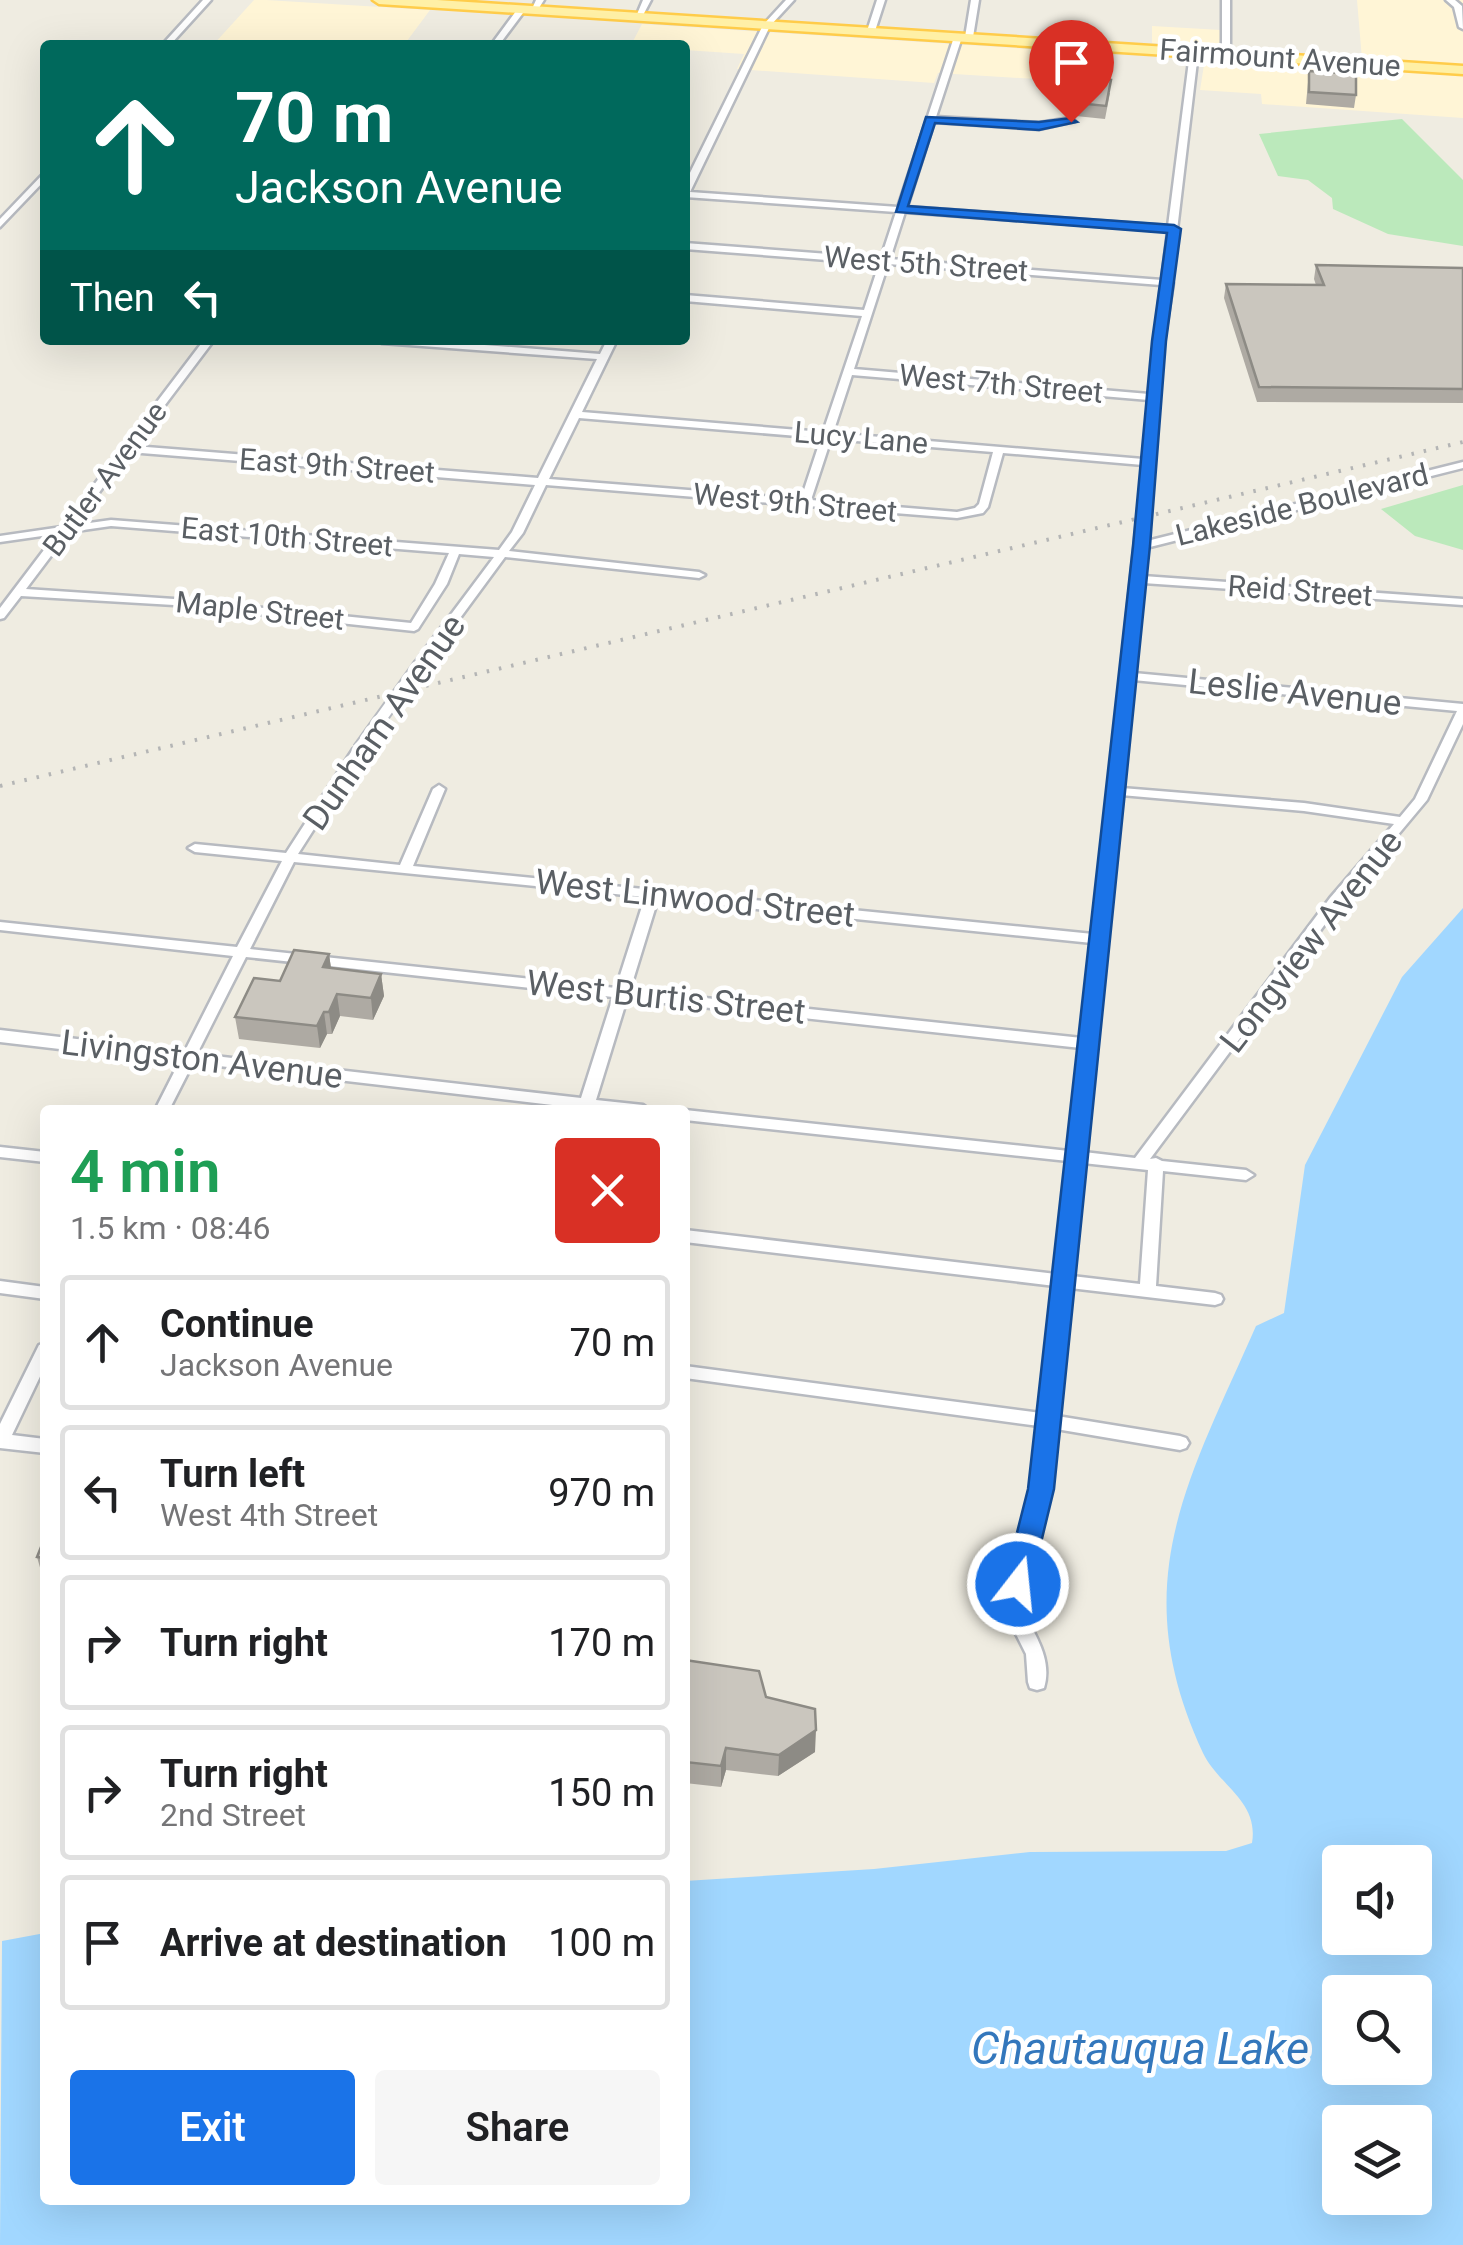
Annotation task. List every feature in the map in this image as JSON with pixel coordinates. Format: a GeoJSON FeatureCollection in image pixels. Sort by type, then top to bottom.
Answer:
{"type":"FeatureCollection","features":[{"type":"Feature","properties":{"kind":"main road","name":"Fairmount Avenue"},"geometry":{"type":"LineString","coordinates":[[378,0],[532,6],[1463,70]]}},
{"type":"Feature","properties":{"kind":"street"},"geometry":{"type":"LineString","coordinates":[[171,40],[207,0]]}},
{"type":"Feature","properties":{"kind":"street"},"geometry":{"type":"LineString","coordinates":[[638,16],[647,0]]}},
{"type":"Feature","properties":{"kind":"street"},"geometry":{"type":"LineString","coordinates":[[690,183],[768,25],[790,0]]}},
{"type":"Feature","properties":{"kind":"street"},"geometry":{"type":"LineString","coordinates":[[871,31],[881,0]]}},
{"type":"Feature","properties":{"kind":"street"},"geometry":{"type":"LineString","coordinates":[[805,503],[930,119],[976,0]]}},
{"type":"Feature","properties":{"kind":"street"},"geometry":{"type":"LineString","coordinates":[[1226,0],[1226,55]]}},
{"type":"Feature","properties":{"kind":"street"},"geometry":{"type":"LineString","coordinates":[[1450,0],[1458,6],[1463,26]]}},
{"type":"Feature","properties":{"kind":"street"},"geometry":{"type":"LineString","coordinates":[[500,40],[532,6]]}},
{"type":"Feature","properties":{"kind":"street"},"geometry":{"type":"LineString","coordinates":[[1037,1682],[1035,1654],[1012,1608],[1041,1489],[1147,462],[1194,53]]}},
{"type":"Feature","properties":{"kind":"street"},"geometry":{"type":"LineString","coordinates":[[930,119],[1039,126],[1071,122]]}},
{"type":"Feature","properties":{"kind":"street"},"geometry":{"type":"LineString","coordinates":[[0,224],[40,180]]}},
{"type":"Feature","properties":{"kind":"street"},"geometry":{"type":"LineString","coordinates":[[690,193],[1174,229]]}},
{"type":"Feature","properties":{"kind":"street","name":"West 5th Street"},"geometry":{"type":"LineString","coordinates":[[690,246],[1168,283]]}},
{"type":"Feature","properties":{"kind":"street"},"geometry":{"type":"LineString","coordinates":[[690,298],[866,313]]}},
{"type":"Feature","properties":{"kind":"street","name":"Butler Avenue"},"geometry":{"type":"LineString","coordinates":[[0,616],[204,345]]}},
{"type":"Feature","properties":{"kind":"street"},"geometry":{"type":"LineString","coordinates":[[444,345],[604,358]]}},
{"type":"Feature","properties":{"kind":"street","name":"Dunham Avenue"},"geometry":{"type":"LineString","coordinates":[[164,1105],[290,858],[360,748],[504,554],[546,481],[610,345]]}},
{"type":"Feature","properties":{"kind":"street","name":"West 7th Street"},"geometry":{"type":"LineString","coordinates":[[848,372],[1154,397]]}},
{"type":"Feature","properties":{"kind":"street","name":"Lucy Lane"},"geometry":{"type":"LineString","coordinates":[[576,415],[1147,462]]}},
{"type":"Feature","properties":{"kind":"street","name":"East 9th Street"},"geometry":{"type":"LineString","coordinates":[[128,449],[546,481]]}},
{"type":"Feature","properties":{"kind":"street","name":"West 9th Street"},"geometry":{"type":"LineString","coordinates":[[546,481],[914,513],[972,513],[984,504],[999,450]]}},
{"type":"Feature","properties":{"kind":"street","name":"Lakeside Boulevard"},"geometry":{"type":"LineString","coordinates":[[1141,546],[1463,464]]}},
{"type":"Feature","properties":{"kind":"street","name":"East 10th Street"},"geometry":{"type":"LineString","coordinates":[[0,538],[111,523],[504,554],[699,575]]}},
{"type":"Feature","properties":{"kind":"street","name":"Maple Street"},"geometry":{"type":"LineString","coordinates":[[20,592],[156,601],[414,627],[441,584],[455,551]]}},
{"type":"Feature","properties":{"kind":"street","name":"Reid Street"},"geometry":{"type":"LineString","coordinates":[[1137,579],[1463,602]]}},
{"type":"Feature","properties":{"kind":"street","name":"Leslie Avenue"},"geometry":{"type":"LineString","coordinates":[[1127,676],[1463,709]]}},
{"type":"Feature","properties":{"kind":"street","name":"Longview Avenue"},"geometry":{"type":"LineString","coordinates":[[1148,1162],[1335,901],[1432,785],[1463,709]]}},
{"type":"Feature","properties":{"kind":"street"},"geometry":{"type":"LineString","coordinates":[[405,869],[439,790]]}},
{"type":"Feature","properties":{"kind":"street"},"geometry":{"type":"LineString","coordinates":[[1116,791],[1304,807],[1404,821]]}},
{"type":"Feature","properties":{"kind":"street","name":"West Linwood Street"},"geometry":{"type":"LineString","coordinates":[[195,848],[1100,939]]}},
{"type":"Feature","properties":{"kind":"street"},"geometry":{"type":"LineString","coordinates":[[587,1105],[653,894]]}},
{"type":"Feature","properties":{"kind":"street","name":"West Burtis Street"},"geometry":{"type":"LineString","coordinates":[[0,926],[1088,1044]]}},
{"type":"Feature","properties":{"kind":"street","name":"Livingston Avenue"},"geometry":{"type":"LineString","coordinates":[[0,1036],[570,1105]]}},
{"type":"Feature","properties":{"kind":"street"},"geometry":{"type":"LineString","coordinates":[[690,1115],[1246,1174]]}},
{"type":"Feature","properties":{"kind":"street"},"geometry":{"type":"LineString","coordinates":[[0,1152],[40,1157]]}},
{"type":"Feature","properties":{"kind":"street"},"geometry":{"type":"LineString","coordinates":[[1148,1162],[1148,1290]]}},
{"type":"Feature","properties":{"kind":"street"},"geometry":{"type":"LineString","coordinates":[[690,1237],[1214,1299]]}},
{"type":"Feature","properties":{"kind":"street"},"geometry":{"type":"LineString","coordinates":[[0,1287],[40,1292]]}},
{"type":"Feature","properties":{"kind":"street"},"geometry":{"type":"LineString","coordinates":[[40,1359],[0,1440],[40,1445]]}},
{"type":"Feature","properties":{"kind":"street"},"geometry":{"type":"LineString","coordinates":[[690,1373],[1048,1420],[1180,1443]]}},
{"type":"Feature","properties":{"kind":"shaded area"},"geometry":{"type":"Polygon","coordinates":[[[254,0],[430,10],[408,40],[218,40],[254,0]]]}},
{"type":"Feature","properties":{"kind":"shaded area"},"geometry":{"type":"Polygon","coordinates":[[[1357,0],[1463,0],[1463,65],[1362,59],[1357,0]]]}},
{"type":"Feature","properties":{"kind":"shaded area"},"geometry":{"type":"Polygon","coordinates":[[[642,24],[1090,53],[1084,82],[938,73],[934,83],[737,69],[744,54],[690,50],[690,40],[634,40],[642,24]]]}},
{"type":"Feature","properties":{"kind":"shaded area"},"geometry":{"type":"Polygon","coordinates":[[[1152,26],[1221,30],[1219,47],[1152,43],[1152,26]]]}},
{"type":"Feature","properties":{"kind":"shaded area"},"geometry":{"type":"Polygon","coordinates":[[[1238,62],[1463,76],[1463,118],[1262,104],[1261,94],[1200,90],[1204,65],[1238,62]]]}},
{"type":"Feature","properties":{"kind":"green space"},"geometry":{"type":"Polygon","coordinates":[[[1402,119],[1463,180],[1463,246],[1388,234],[1333,209],[1332,198],[1308,180],[1278,176],[1259,134],[1402,119]]]}},
{"type":"Feature","properties":{"kind":"green space"},"geometry":{"type":"Polygon","coordinates":[[[1463,485],[1463,550],[1415,536],[1381,509],[1463,485]]]}},
{"type":"Feature","properties":{"kind":"water","name":"Chautauqua Lake"},"geometry":{"type":"Polygon","coordinates":[[[1463,908],[1463,2245],[0,2245],[2,1941],[40,1934],[40,2205],[690,2205],[690,1881],[874,1869],[1030,1852],[1226,1851],[1252,1843],[1250,1816],[1203,1753],[1180,1692],[1168,1636],[1167,1584],[1174,1534],[1208,1434],[1256,1326],[1284,1313],[1305,1165],[1402,977],[1463,908]]]}},
{"type":"Feature","properties":{"kind":"building"},"geometry":{"type":"Polygon","coordinates":[[[1309,71],[1356,74],[1356,95],[1309,92],[1309,71]]]}},
{"type":"Feature","properties":{"kind":"building"},"geometry":{"type":"Polygon","coordinates":[[[1060,77],[1111,80],[1106,106],[1067,102],[1069,92],[1057,91],[1060,77]]]}},
{"type":"Feature","properties":{"kind":"building"},"geometry":{"type":"Polygon","coordinates":[[[1316,265],[1463,268],[1463,389],[1259,387],[1226,284],[1324,285],[1316,265]]]}},
{"type":"Feature","properties":{"kind":"building"},"geometry":{"type":"Polygon","coordinates":[[[294,950],[329,954],[323,967],[381,974],[371,998],[337,994],[317,1026],[235,1017],[254,978],[280,981],[294,950]]]}},
{"type":"Feature","properties":{"kind":"building"},"geometry":{"type":"Polygon","coordinates":[[[690,1661],[759,1671],[766,1697],[815,1709],[816,1730],[779,1755],[726,1748],[721,1766],[690,1763],[690,1661]]]}},
{"type":"Feature","properties":{"kind":"railway"},"geometry":{"type":"LineString","coordinates":[[0,786],[1463,442]]}},
{"type":"Feature","properties":{"kind":"route"},"geometry":{"type":"LineString","coordinates":[[1018,1584],[1041,1489],[1116,791],[1159,341],[1174,229],[900,209],[930,119],[1039,126],[1071,122]]}}]}
